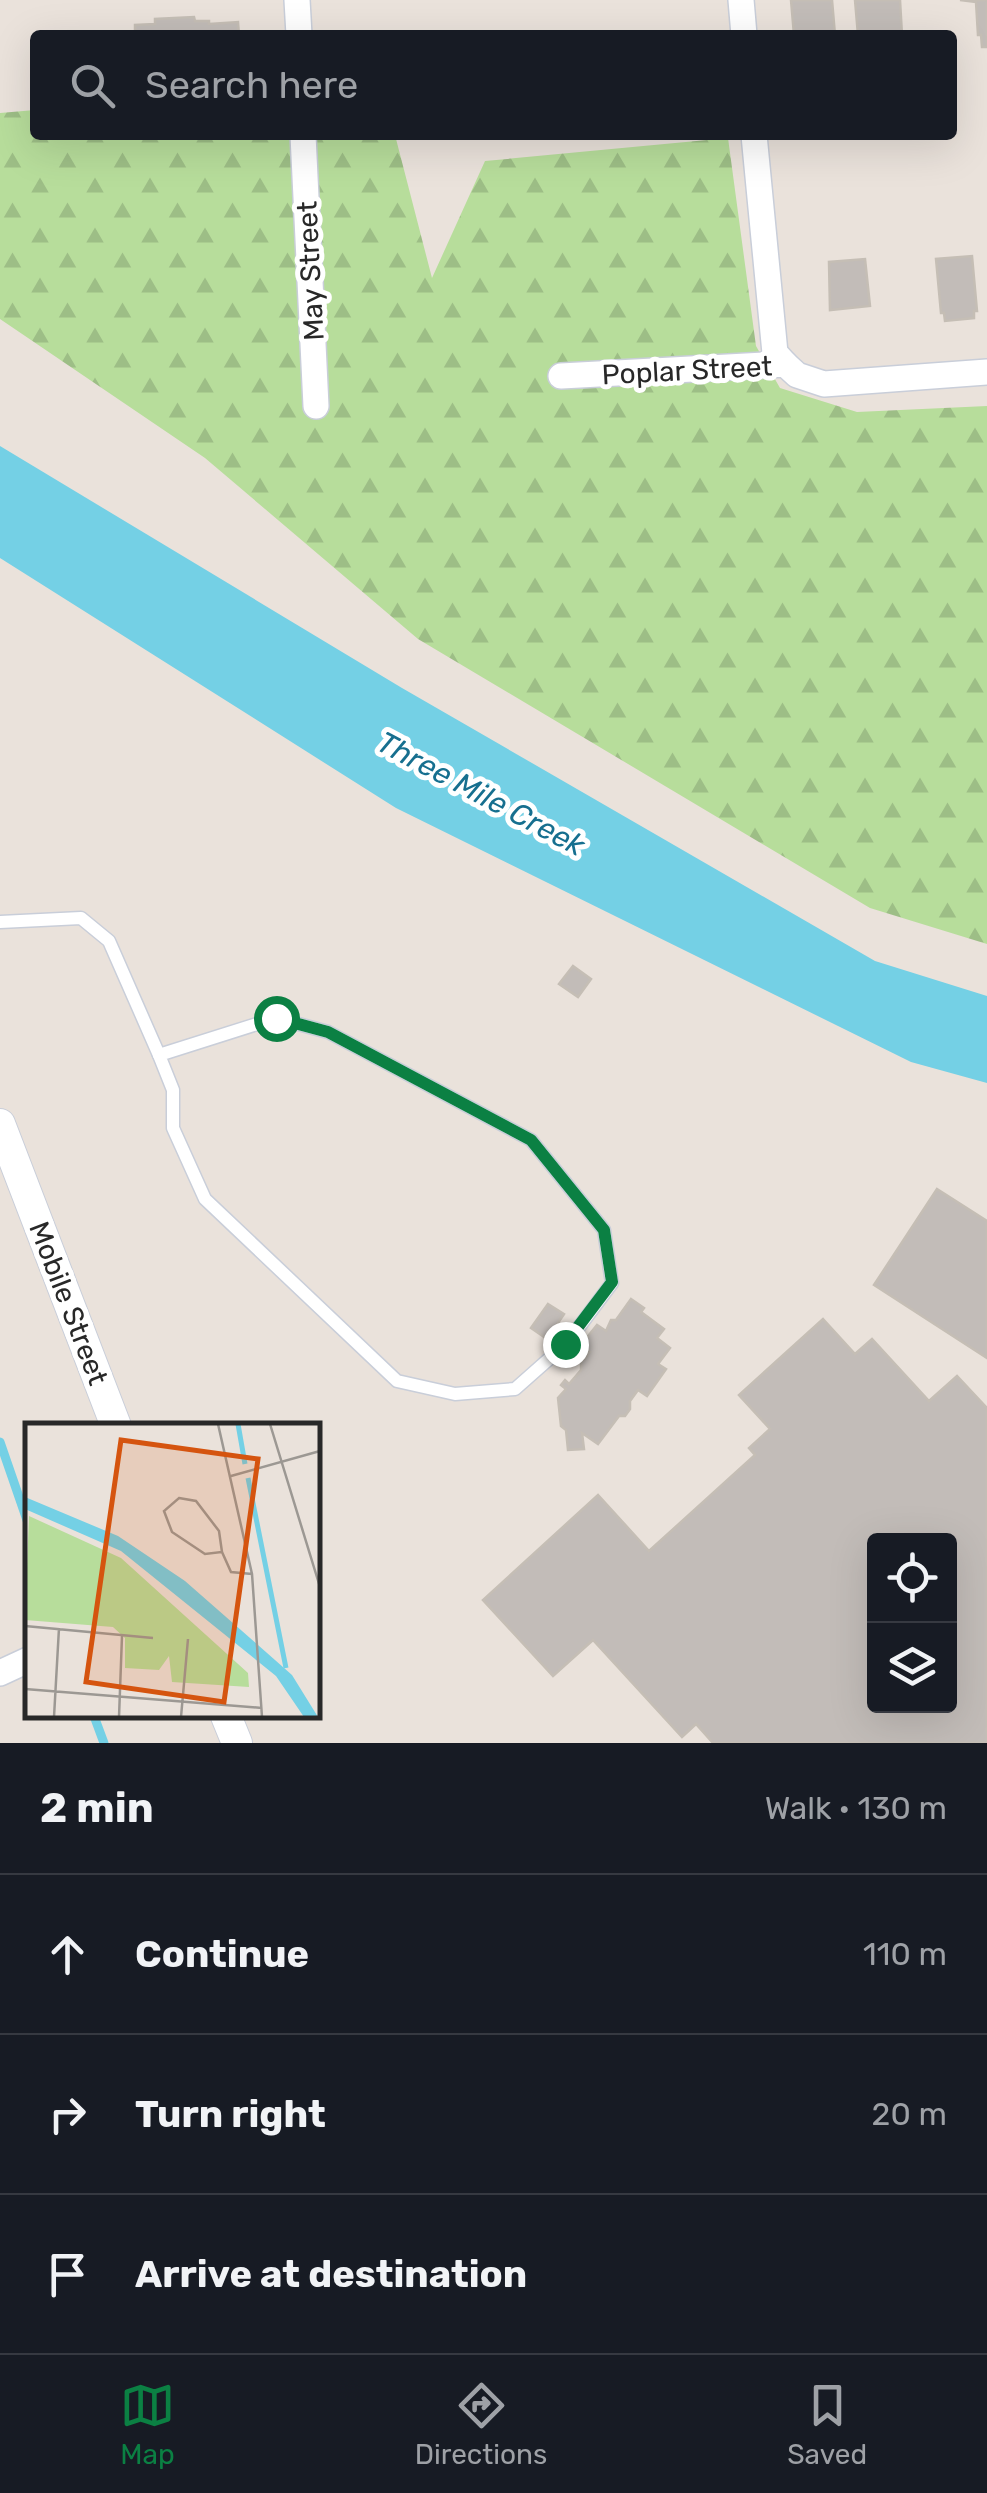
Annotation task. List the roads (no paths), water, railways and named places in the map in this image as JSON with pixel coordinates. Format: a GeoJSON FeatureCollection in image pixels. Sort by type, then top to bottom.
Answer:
{"type":"FeatureCollection","features":[{"type":"Feature","properties":{"kind":"street"},"geometry":{"type":"LineString","coordinates":[[297,0],[299,30]]}},
{"type":"Feature","properties":{"kind":"street"},"geometry":{"type":"LineString","coordinates":[[740,0],[743,30]]}},
{"type":"Feature","properties":{"kind":"street","name":"May Street"},"geometry":{"type":"LineString","coordinates":[[304,140],[316,406]]}},
{"type":"Feature","properties":{"kind":"street"},"geometry":{"type":"LineString","coordinates":[[754,140],[774,353],[786,364]]}},
{"type":"Feature","properties":{"kind":"street","name":"Poplar Street"},"geometry":{"type":"LineString","coordinates":[[561,376],[786,364],[797,375],[824,384],[987,372]]}},
{"type":"Feature","properties":{"kind":"street","name":"Mobile Street"},"geometry":{"type":"LineString","coordinates":[[0,1124],[115,1423]]}},
{"type":"Feature","properties":{"kind":"street"},"geometry":{"type":"LineString","coordinates":[[0,1673],[25,1661]]}},
{"type":"Feature","properties":{"kind":"street"},"geometry":{"type":"LineString","coordinates":[[227,1718],[237,1743]]}},
{"type":"Feature","properties":{"kind":"lane"},"geometry":{"type":"LineString","coordinates":[[0,922],[81,918],[109,941],[173,1090],[173,1128],[205,1199],[397,1382],[455,1394],[514,1389],[568,1343],[612,1282],[604,1230],[531,1140],[328,1032],[276,1018],[159,1055]]}},
{"type":"Feature","properties":{"kind":"water","name":"Three Mile Creek"},"geometry":{"type":"Polygon","coordinates":[[[0,446],[402,688],[875,961],[987,996],[987,1083],[911,1062],[396,808],[0,558],[0,446]]]}},
{"type":"Feature","properties":{"kind":"waterway"},"geometry":{"type":"LineString","coordinates":[[0,1442],[25,1514]]}},
{"type":"Feature","properties":{"kind":"waterway"},"geometry":{"type":"LineString","coordinates":[[95,1718],[104,1743]]}}]}
